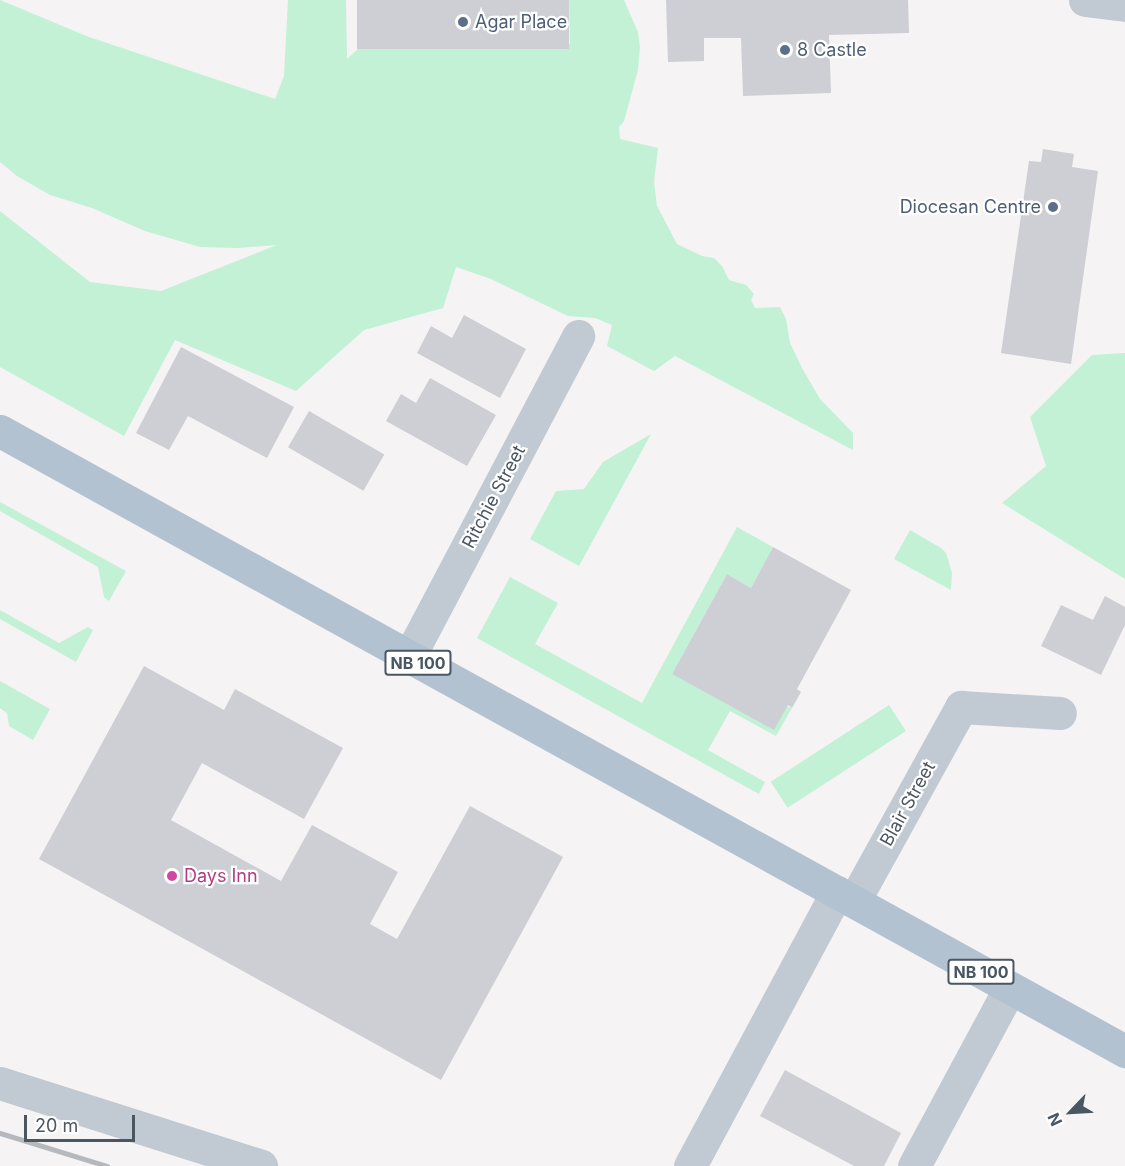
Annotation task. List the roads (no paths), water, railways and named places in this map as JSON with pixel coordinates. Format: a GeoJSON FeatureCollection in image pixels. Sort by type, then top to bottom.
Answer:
{"type":"FeatureCollection","features":[{"type":"Feature","properties":{"kind":"main road","name":"NB 100"},"geometry":{"type":"LineString","coordinates":[[0,431],[1125,1051]]}},
{"type":"Feature","properties":{"kind":"street"},"geometry":{"type":"LineString","coordinates":[[1085,0],[1125,5]]}},
{"type":"Feature","properties":{"kind":"street","name":"Ritchie Street"},"geometry":{"type":"LineString","coordinates":[[409,657],[578,336]]}},
{"type":"Feature","properties":{"kind":"street","name":"Blair Street"},"geometry":{"type":"LineString","coordinates":[[690,1166],[845,897],[961,707],[1060,712]]}},
{"type":"Feature","properties":{"kind":"street"},"geometry":{"type":"LineString","coordinates":[[914,1166],[1010,988]]}},
{"type":"Feature","properties":{"kind":"street"},"geometry":{"type":"LineString","coordinates":[[0,1083],[261,1166]]}},
{"type":"Feature","properties":{"kind":"railway"},"geometry":{"type":"LineString","coordinates":[[0,1133],[107,1166]]}},
{"type":"Feature","properties":{"kind":"place","name":"Agar Place"},"geometry":{"type":"Point","coordinates":[463,22]}},
{"type":"Feature","properties":{"kind":"place","name":"8 Castle"},"geometry":{"type":"Point","coordinates":[785,50]}},
{"type":"Feature","properties":{"kind":"place","name":"Diocesan Centre"},"geometry":{"type":"Point","coordinates":[1053,207]}},
{"type":"Feature","properties":{"kind":"place","name":"Days Inn"},"geometry":{"type":"Point","coordinates":[172,876]}}]}
